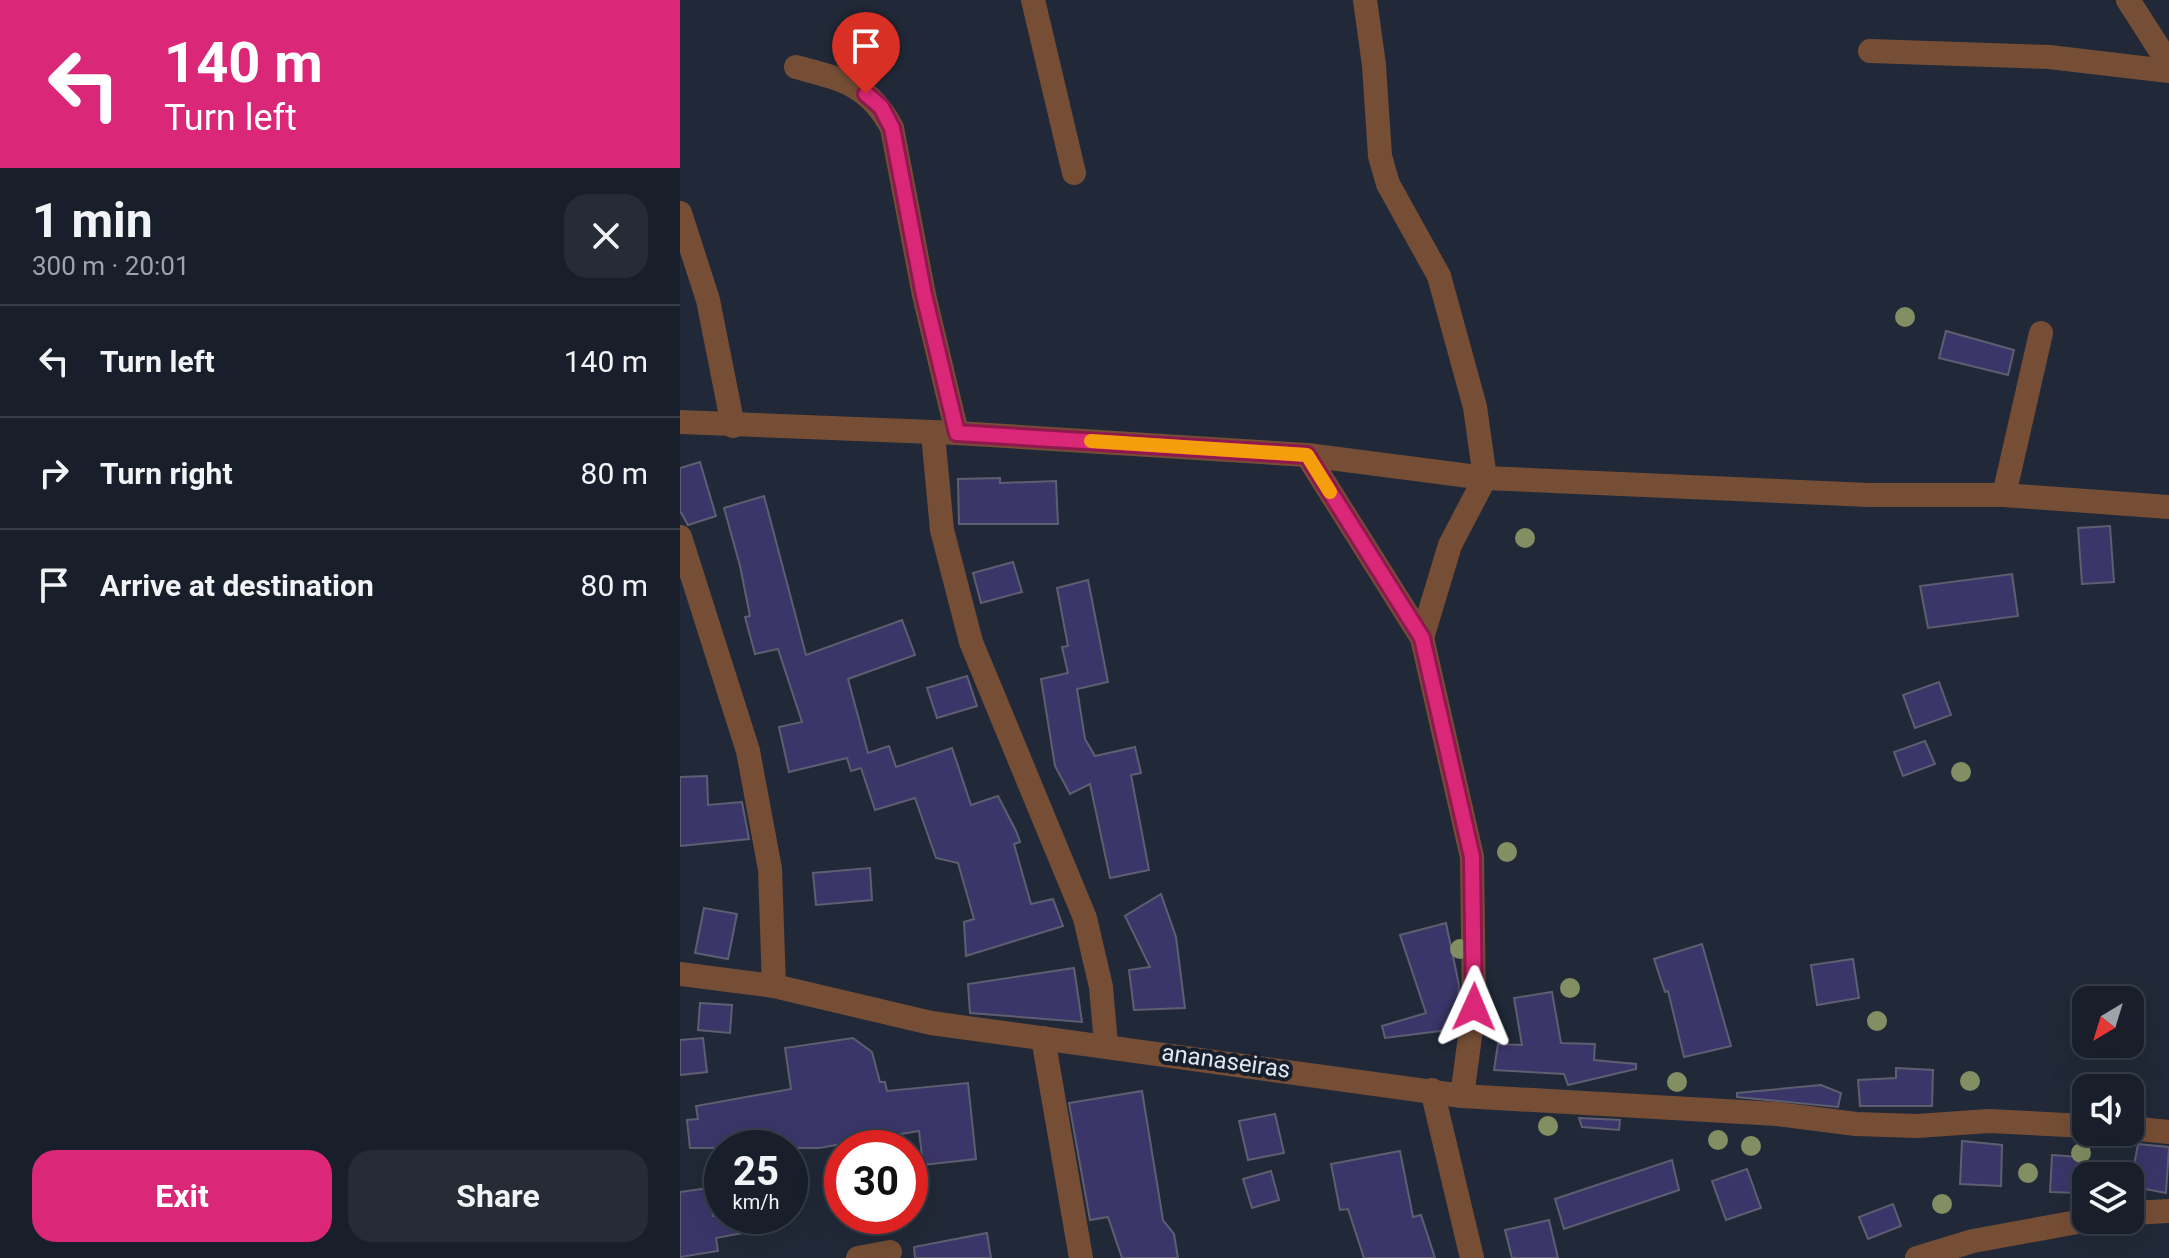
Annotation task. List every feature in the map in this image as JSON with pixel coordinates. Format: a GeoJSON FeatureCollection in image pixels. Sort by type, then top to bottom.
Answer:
{"type":"FeatureCollection","features":[{"type":"Feature","properties":{"kind":"street"},"geometry":{"type":"LineString","coordinates":[[1033,0],[1074,173]]}},
{"type":"Feature","properties":{"kind":"street"},"geometry":{"type":"LineString","coordinates":[[1365,0],[1374,65],[1380,156],[1388,184],[1439,276],[1475,407],[1485,478],[1450,545],[1422,638]]}},
{"type":"Feature","properties":{"kind":"street"},"geometry":{"type":"LineString","coordinates":[[2128,0],[2169,64]]}},
{"type":"Feature","properties":{"kind":"street"},"geometry":{"type":"LineString","coordinates":[[1870,51],[2049,57],[2169,71]]}},
{"type":"Feature","properties":{"kind":"street"},"geometry":{"type":"LineString","coordinates":[[796,67],[851,82],[881,107],[892,128],[924,295],[945,433],[942,530],[971,642],[1085,918],[1101,987],[1106,1044]]}},
{"type":"Feature","properties":{"kind":"street"},"geometry":{"type":"LineString","coordinates":[[680,213],[708,300],[733,426]]}},
{"type":"Feature","properties":{"kind":"street"},"geometry":{"type":"LineString","coordinates":[[2004,495],[2041,333]]}},
{"type":"Feature","properties":{"kind":"street"},"geometry":{"type":"LineString","coordinates":[[680,422],[945,433],[1307,455],[1485,478],[1869,495],[2004,495],[2169,507]]}},
{"type":"Feature","properties":{"kind":"street"},"geometry":{"type":"LineString","coordinates":[[1307,455],[1422,638],[1472,857],[1474,1007],[1462,1096]]}},
{"type":"Feature","properties":{"kind":"street"},"geometry":{"type":"LineString","coordinates":[[680,537],[748,751],[770,869],[774,986]]}},
{"type":"Feature","properties":{"kind":"street","name":"ananaseiras"},"geometry":{"type":"LineString","coordinates":[[680,974],[774,986],[931,1023],[1106,1044],[1462,1096],[1777,1114],[1871,1125],[1917,1126],[1989,1121],[2072,1125]]}},
{"type":"Feature","properties":{"kind":"street"},"geometry":{"type":"LineString","coordinates":[[1043,1038],[1081,1258]]}},
{"type":"Feature","properties":{"kind":"street"},"geometry":{"type":"LineString","coordinates":[[1432,1090],[1472,1258]]}},
{"type":"Feature","properties":{"kind":"street"},"geometry":{"type":"LineString","coordinates":[[2144,1129],[2169,1132]]}},
{"type":"Feature","properties":{"kind":"street"},"geometry":{"type":"LineString","coordinates":[[2144,1212],[2169,1211]]}},
{"type":"Feature","properties":{"kind":"street"},"geometry":{"type":"LineString","coordinates":[[1917,1258],[1973,1241],[2072,1223]]}},
{"type":"Feature","properties":{"kind":"street"},"geometry":{"type":"LineString","coordinates":[[858,1258],[890,1252]]}},
{"type":"Feature","properties":{"kind":"building"},"geometry":{"type":"Polygon","coordinates":[[[1946,331],[2014,350],[2008,375],[1939,358],[1946,331]]]}},
{"type":"Feature","properties":{"kind":"building"},"geometry":{"type":"Polygon","coordinates":[[[700,462],[716,516],[688,525],[680,511],[680,468],[700,462]]]}},
{"type":"Feature","properties":{"kind":"building"},"geometry":{"type":"Polygon","coordinates":[[[1000,478],[1000,483],[1056,481],[1058,524],[959,524],[958,479],[1000,478]]]}},
{"type":"Feature","properties":{"kind":"building"},"geometry":{"type":"Polygon","coordinates":[[[764,496],[806,655],[902,620],[915,655],[848,679],[868,753],[889,746],[896,767],[952,748],[971,805],[998,796],[1016,831],[1020,842],[1014,844],[1031,904],[1053,899],[1063,926],[966,956],[964,922],[974,919],[958,863],[936,858],[915,798],[875,810],[861,768],[851,771],[847,758],[789,772],[779,727],[802,722],[778,649],[755,654],[745,617],[750,616],[740,566],[724,508],[764,496]]]}},
{"type":"Feature","properties":{"kind":"building"},"geometry":{"type":"Polygon","coordinates":[[[2110,526],[2114,582],[2082,584],[2078,528],[2110,526]]]}},
{"type":"Feature","properties":{"kind":"building"},"geometry":{"type":"Polygon","coordinates":[[[1013,562],[1022,592],[981,603],[973,573],[1013,562]]]}},
{"type":"Feature","properties":{"kind":"building"},"geometry":{"type":"Polygon","coordinates":[[[2012,574],[2018,616],[1928,628],[1920,586],[2012,574]]]}},
{"type":"Feature","properties":{"kind":"building"},"geometry":{"type":"Polygon","coordinates":[[[1088,580],[1108,682],[1077,689],[1085,739],[1095,756],[1135,747],[1141,773],[1131,775],[1149,870],[1110,878],[1090,784],[1070,794],[1055,766],[1041,679],[1068,673],[1062,647],[1068,646],[1057,588],[1088,580]]]}},
{"type":"Feature","properties":{"kind":"building"},"geometry":{"type":"Polygon","coordinates":[[[967,676],[977,706],[937,718],[927,688],[967,676]]]}},
{"type":"Feature","properties":{"kind":"building"},"geometry":{"type":"Polygon","coordinates":[[[1939,682],[1951,715],[1915,728],[1903,695],[1939,682]]]}},
{"type":"Feature","properties":{"kind":"building"},"geometry":{"type":"Polygon","coordinates":[[[1925,741],[1935,764],[1903,776],[1894,752],[1925,741]]]}},
{"type":"Feature","properties":{"kind":"building"},"geometry":{"type":"Polygon","coordinates":[[[707,776],[708,805],[742,802],[749,839],[680,846],[680,777],[707,776]]]}},
{"type":"Feature","properties":{"kind":"building"},"geometry":{"type":"Polygon","coordinates":[[[870,868],[872,900],[816,905],[813,873],[870,868]]]}},
{"type":"Feature","properties":{"kind":"building"},"geometry":{"type":"Polygon","coordinates":[[[1161,894],[1176,937],[1185,1008],[1134,1010],[1129,970],[1150,967],[1125,916],[1161,894]]]}},
{"type":"Feature","properties":{"kind":"building"},"geometry":{"type":"Polygon","coordinates":[[[704,908],[737,914],[728,959],[695,953],[704,908]]]}},
{"type":"Feature","properties":{"kind":"building"},"geometry":{"type":"Polygon","coordinates":[[[1446,923],[1459,985],[1456,1029],[1385,1038],[1382,1026],[1426,1013],[1400,935],[1446,923]]]}},
{"type":"Feature","properties":{"kind":"building"},"geometry":{"type":"Polygon","coordinates":[[[1702,944],[1731,1046],[1684,1057],[1668,991],[1665,992],[1654,959],[1702,944]]]}},
{"type":"Feature","properties":{"kind":"building"},"geometry":{"type":"Polygon","coordinates":[[[1853,959],[1859,998],[1817,1005],[1811,965],[1853,959]]]}},
{"type":"Feature","properties":{"kind":"building"},"geometry":{"type":"Polygon","coordinates":[[[1074,968],[1082,1022],[970,1013],[968,984],[1074,968]]]}},
{"type":"Feature","properties":{"kind":"building"},"geometry":{"type":"Polygon","coordinates":[[[1552,992],[1561,1043],[1595,1044],[1594,1060],[1636,1064],[1636,1069],[1568,1085],[1564,1074],[1494,1070],[1498,1044],[1522,1045],[1514,998],[1552,992]]]}},
{"type":"Feature","properties":{"kind":"building"},"geometry":{"type":"Polygon","coordinates":[[[700,1003],[732,1005],[730,1033],[698,1030],[700,1003]]]}},
{"type":"Feature","properties":{"kind":"building"},"geometry":{"type":"Polygon","coordinates":[[[703,1038],[707,1072],[680,1075],[680,1040],[703,1038]]]}},
{"type":"Feature","properties":{"kind":"building"},"geometry":{"type":"Polygon","coordinates":[[[853,1038],[872,1052],[880,1082],[885,1082],[887,1091],[968,1083],[976,1159],[928,1164],[928,1130],[824,1130],[824,1147],[808,1148],[808,1130],[704,1130],[704,1148],[690,1148],[687,1120],[698,1119],[696,1106],[791,1089],[785,1048],[853,1038]]]}},
{"type":"Feature","properties":{"kind":"building"},"geometry":{"type":"Polygon","coordinates":[[[1896,1068],[1933,1070],[1932,1106],[1860,1106],[1858,1080],[1896,1078],[1896,1068]]]}},
{"type":"Feature","properties":{"kind":"building"},"geometry":{"type":"Polygon","coordinates":[[[1821,1085],[1841,1093],[1838,1107],[1737,1097],[1737,1093],[1821,1085]]]}},
{"type":"Feature","properties":{"kind":"building"},"geometry":{"type":"Polygon","coordinates":[[[1142,1091],[1163,1220],[1174,1234],[1178,1258],[1122,1258],[1108,1217],[1090,1220],[1069,1103],[1142,1091]]]}},
{"type":"Feature","properties":{"kind":"building"},"geometry":{"type":"Polygon","coordinates":[[[1275,1114],[1284,1153],[1248,1160],[1239,1121],[1275,1114]]]}},
{"type":"Feature","properties":{"kind":"building"},"geometry":{"type":"Polygon","coordinates":[[[1579,1118],[1620,1120],[1619,1130],[1582,1127],[1579,1118]]]}},
{"type":"Feature","properties":{"kind":"building"},"geometry":{"type":"Polygon","coordinates":[[[1962,1141],[2002,1145],[2001,1186],[1960,1184],[1962,1141]]]}},
{"type":"Feature","properties":{"kind":"building"},"geometry":{"type":"Polygon","coordinates":[[[2138,1146],[2169,1147],[2166,1193],[2144,1189],[2144,1162],[2135,1162],[2138,1146]]]}},
{"type":"Feature","properties":{"kind":"building"},"geometry":{"type":"Polygon","coordinates":[[[1400,1151],[1413,1217],[1421,1215],[1435,1258],[1364,1258],[1348,1209],[1340,1210],[1331,1164],[1400,1151]]]}},
{"type":"Feature","properties":{"kind":"building"},"geometry":{"type":"Polygon","coordinates":[[[2052,1155],[2079,1157],[2079,1162],[2072,1162],[2072,1193],[2050,1192],[2052,1155]]]}},
{"type":"Feature","properties":{"kind":"building"},"geometry":{"type":"Polygon","coordinates":[[[1672,1160],[1679,1190],[1564,1229],[1555,1199],[1672,1160]]]}},
{"type":"Feature","properties":{"kind":"building"},"geometry":{"type":"Polygon","coordinates":[[[1747,1169],[1761,1208],[1726,1220],[1712,1181],[1747,1169]]]}},
{"type":"Feature","properties":{"kind":"building"},"geometry":{"type":"Polygon","coordinates":[[[1271,1171],[1279,1200],[1252,1208],[1243,1179],[1271,1171]]]}},
{"type":"Feature","properties":{"kind":"building"},"geometry":{"type":"Polygon","coordinates":[[[704,1189],[704,1234],[737,1234],[716,1238],[718,1251],[680,1257],[680,1192],[704,1189]]]}},
{"type":"Feature","properties":{"kind":"building"},"geometry":{"type":"Polygon","coordinates":[[[1893,1204],[1901,1226],[1868,1239],[1859,1217],[1893,1204]]]}},
{"type":"Feature","properties":{"kind":"building"},"geometry":{"type":"Polygon","coordinates":[[[1549,1220],[1558,1258],[1512,1258],[1505,1230],[1549,1220]]]}},
{"type":"Feature","properties":{"kind":"building"},"geometry":{"type":"Polygon","coordinates":[[[987,1233],[991,1258],[915,1258],[914,1247],[987,1233]]]}},
{"type":"Feature","properties":{"kind":"slow traffic"},"geometry":{"type":"LineString","coordinates":[[1091,441],[1307,455],[1330,492]]}},
{"type":"Feature","properties":{"kind":"route"},"geometry":{"type":"LineString","coordinates":[[866,94],[881,107],[892,128],[924,295],[957,433],[1307,455],[1422,638],[1472,857],[1474,1007]]}}]}
